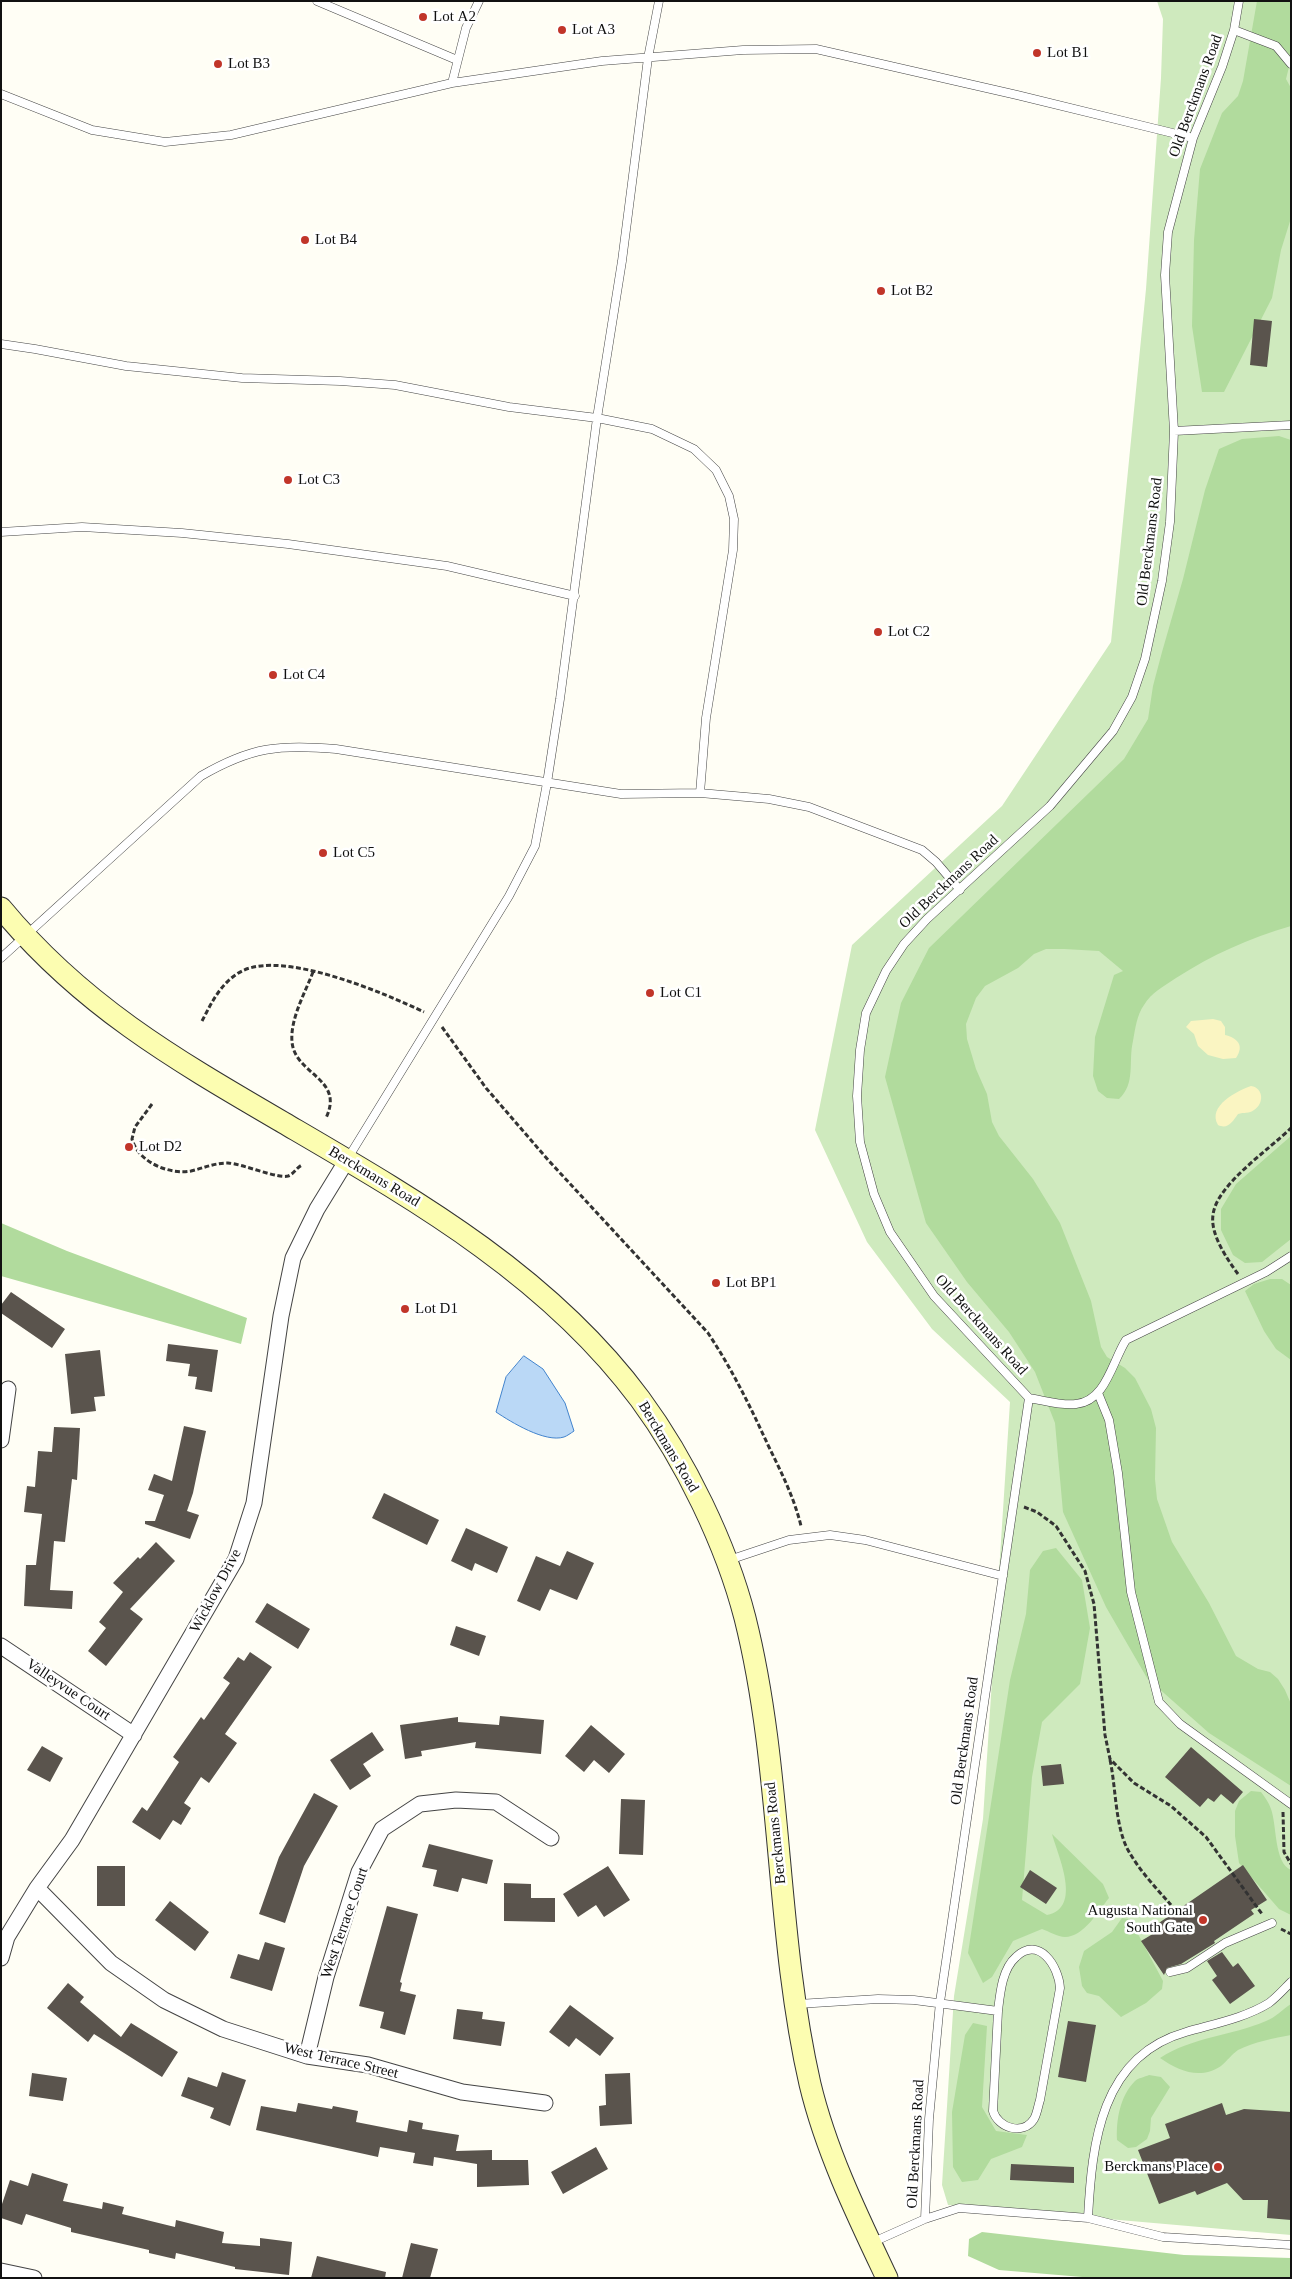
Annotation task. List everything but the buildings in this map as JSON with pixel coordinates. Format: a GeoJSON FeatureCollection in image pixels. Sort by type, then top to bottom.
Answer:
{"type":"FeatureCollection","features":[{"type":"Feature","properties":{"kind":"main road","name":"Berckmans Road"},"geometry":{"type":"LineString","coordinates":[[1,908],[26,937],[73,984],[131,1029],[199,1073],[347,1160],[469,1236],[571,1320],[639,1398],[668,1442],[707,1514],[727,1561],[745,1618],[765,1726],[796,2004],[810,2085],[831,2151],[851,2202],[887,2278]]}},
{"type":"Feature","properties":{"kind":"street","name":"Wicklow Drive"},"geometry":{"type":"LineString","coordinates":[[1,1958],[7,1937],[36,1888],[72,1840],[236,1559],[254,1503],[281,1316],[293,1258],[317,1209],[347,1160]]}},
{"type":"Feature","properties":{"kind":"street"},"geometry":{"type":"LineString","coordinates":[[1,1440],[8,1388]]}},
{"type":"Feature","properties":{"kind":"street","name":"Valleyvue Court"},"geometry":{"type":"LineString","coordinates":[[1,1646],[134,1735]]}},
{"type":"Feature","properties":{"kind":"street","name":"West Terrace Court"},"geometry":{"type":"LineString","coordinates":[[307,2056],[326,1977],[359,1872],[382,1829],[420,1804],[456,1800],[496,1802],[551,1838]]}},
{"type":"Feature","properties":{"kind":"street","name":"West Terrace Street"},"geometry":{"type":"LineString","coordinates":[[36,1888],[111,1964],[164,2000],[223,2029],[307,2056],[368,2065],[462,2092],[545,2103]]}},
{"type":"Feature","properties":{"kind":"street"},"geometry":{"type":"LineString","coordinates":[[1,2271],[34,2278]]}},
{"type":"Feature","properties":{"kind":"lane"},"geometry":{"type":"LineString","coordinates":[[317,1],[457,60]]}},
{"type":"Feature","properties":{"kind":"lane"},"geometry":{"type":"LineString","coordinates":[[452,83],[466,28],[479,1]]}},
{"type":"Feature","properties":{"kind":"lane"},"geometry":{"type":"LineString","coordinates":[[347,1160],[508,896],[535,846],[547,784],[575,596],[597,418],[622,261],[648,58],[659,1]]}},
{"type":"Feature","properties":{"kind":"lane","name":"Old Berckmans Road"},"geometry":{"type":"LineString","coordinates":[[925,2219],[929,2119],[940,2002],[1029,1398],[934,1296],[890,1232],[874,1194],[860,1142],[857,1096],[860,1050],[866,1013],[886,971],[904,944],[1050,806],[1080,773],[1113,731],[1132,697],[1145,660],[1162,581],[1170,522],[1174,431],[1165,275],[1168,232],[1192,138],[1222,67],[1234,30],[1239,1]]}},
{"type":"Feature","properties":{"kind":"lane"},"geometry":{"type":"LineString","coordinates":[[1234,30],[1276,46],[1291,64]]}},
{"type":"Feature","properties":{"kind":"lane"},"geometry":{"type":"LineString","coordinates":[[1,94],[92,130],[165,142],[231,135],[452,83],[602,61],[743,50],[816,49],[1017,95],[1192,138]]}},
{"type":"Feature","properties":{"kind":"lane"},"geometry":{"type":"LineString","coordinates":[[1,344],[35,348],[126,366],[242,378],[340,380],[395,385],[509,407],[597,418],[652,429],[694,449],[716,470],[732,507],[734,519],[733,550],[706,718],[700,794]]}},
{"type":"Feature","properties":{"kind":"lane"},"geometry":{"type":"LineString","coordinates":[[1174,431],[1291,425]]}},
{"type":"Feature","properties":{"kind":"lane"},"geometry":{"type":"LineString","coordinates":[[1,532],[82,527],[182,533],[288,544],[446,566],[575,596]]}},
{"type":"Feature","properties":{"kind":"lane"},"geometry":{"type":"LineString","coordinates":[[1,958],[201,776],[224,763],[252,752],[295,745],[336,748],[547,784],[621,794],[700,794],[769,799],[808,807],[922,850],[936,862],[960,890]]}},
{"type":"Feature","properties":{"kind":"lane"},"geometry":{"type":"LineString","coordinates":[[1029,1398],[1075,1405],[1091,1400],[1102,1389],[1116,1354],[1126,1340],[1266,1272],[1291,1256]]}},
{"type":"Feature","properties":{"kind":"lane"},"geometry":{"type":"LineString","coordinates":[[1098,1393],[1109,1420],[1118,1473],[1131,1592],[1159,1702],[1180,1724],[1291,1804]]}},
{"type":"Feature","properties":{"kind":"lane"},"geometry":{"type":"LineString","coordinates":[[727,1561],[804,1537],[830,1535],[865,1540],[1003,1576]]}},
{"type":"Feature","properties":{"kind":"lane"},"geometry":{"type":"LineString","coordinates":[[1170,1972],[1187,1968],[1225,1944],[1272,1923]]}},
{"type":"Feature","properties":{"kind":"lane"},"geometry":{"type":"LineString","coordinates":[[1031,1950],[1039,1952],[1053,1962],[1060,1988],[1040,2100],[1035,2118],[1029,2124],[1021,2127],[1005,2126],[995,2118],[993,2111],[998,2011],[1005,1974],[1016,1956],[1031,1950]]}},
{"type":"Feature","properties":{"kind":"lane"},"geometry":{"type":"LineString","coordinates":[[1088,2218],[1096,2145],[1104,2109],[1121,2077],[1141,2054],[1163,2039],[1212,2025],[1260,2008],[1276,1998],[1291,1982]]}},
{"type":"Feature","properties":{"kind":"lane"},"geometry":{"type":"LineString","coordinates":[[796,2004],[878,1999],[940,2002],[998,2011]]}},
{"type":"Feature","properties":{"kind":"lane"},"geometry":{"type":"LineString","coordinates":[[871,2243],[925,2219],[959,2208],[1088,2218],[1163,2237],[1291,2245]]}},
{"type":"Feature","properties":{"kind":"path"},"geometry":{"type":"LineString","coordinates":[[202,1021],[217,993],[227,981],[242,971],[272,965],[296,967],[313,972],[378,993],[435,1017],[486,1088],[549,1161],[708,1333],[729,1363],[794,1499],[804,1537]]}},
{"type":"Feature","properties":{"kind":"path"},"geometry":{"type":"LineString","coordinates":[[313,972],[295,1019],[292,1031],[292,1045],[298,1057],[328,1089],[331,1107],[326,1118]]}},
{"type":"Feature","properties":{"kind":"path"},"geometry":{"type":"LineString","coordinates":[[152,1104],[135,1127],[132,1139],[140,1155],[150,1162],[167,1169],[181,1172],[229,1163],[248,1166],[282,1177],[292,1174],[297,1167],[302,1165]]}},
{"type":"Feature","properties":{"kind":"path"},"geometry":{"type":"LineString","coordinates":[[1251,1278],[1237,1274],[1228,1259],[1213,1226],[1215,1207],[1229,1184],[1291,1128]]}},
{"type":"Feature","properties":{"kind":"path"},"geometry":{"type":"LineString","coordinates":[[1014,1504],[1037,1512],[1056,1526],[1085,1572],[1094,1604],[1105,1736],[1119,1818],[1128,1849],[1143,1873],[1171,1905]]}},
{"type":"Feature","properties":{"kind":"path"},"geometry":{"type":"LineString","coordinates":[[1110,1760],[1134,1783],[1171,1806],[1206,1837],[1258,1909]]}},
{"type":"Feature","properties":{"kind":"path"},"geometry":{"type":"LineString","coordinates":[[1282,1799],[1284,1852],[1291,1864]]}},
{"type":"Feature","properties":{"kind":"green space"},"geometry":{"type":"Polygon","coordinates":[[[1157,1],[1291,1],[1291,2235],[948,2205],[942,2185],[954,1996],[983,1819],[1010,1402],[932,1329],[867,1242],[815,1130],[852,945],[1002,806],[1111,642],[1146,289],[1161,78],[1163,19],[1157,1]]]}},
{"type":"Feature","properties":{"kind":"green space"},"geometry":{"type":"Polygon","coordinates":[[[1257,1],[1291,1],[1291,59],[1286,79],[1291,88],[1291,218],[1281,250],[1272,298],[1224,392],[1202,392],[1192,326],[1194,240],[1200,169],[1222,113],[1238,96],[1243,81],[1257,1]]]}},
{"type":"Feature","properties":{"kind":"green space"},"geometry":{"type":"Polygon","coordinates":[[[1279,436],[1291,440],[1291,926],[1260,936],[1203,962],[1176,978],[1150,997],[1138,1017],[1132,1049],[1130,1079],[1128,1086],[1119,1099],[1107,1098],[1098,1091],[1093,1076],[1095,1037],[1114,975],[1123,971],[1099,951],[1046,949],[1034,954],[1018,968],[985,986],[976,998],[966,1024],[967,1039],[976,1069],[987,1094],[992,1122],[999,1136],[1033,1179],[1060,1223],[1091,1301],[1101,1347],[1107,1357],[1125,1368],[1135,1378],[1151,1409],[1156,1428],[1155,1479],[1157,1499],[1172,1542],[1209,1603],[1236,1656],[1258,1669],[1270,1672],[1278,1679],[1291,1704],[1291,1786],[1209,1733],[1147,1678],[1106,1607],[1063,1512],[1055,1423],[1035,1372],[1009,1332],[967,1282],[926,1223],[885,1077],[901,1003],[929,948],[1124,759],[1148,719],[1153,686],[1183,579],[1205,490],[1219,449],[1242,439],[1279,436]]]}},
{"type":"Feature","properties":{"kind":"green space"},"geometry":{"type":"Polygon","coordinates":[[[1291,1136],[1291,1239],[1262,1262],[1245,1263],[1233,1255],[1221,1230],[1221,1209],[1236,1184],[1291,1136]]]}},
{"type":"Feature","properties":{"kind":"green space"},"geometry":{"type":"Polygon","coordinates":[[[1,1223],[67,1251],[247,1318],[241,1344],[1,1276],[1,1223]]]}},
{"type":"Feature","properties":{"kind":"green space"},"geometry":{"type":"Polygon","coordinates":[[[1270,1279],[1282,1279],[1291,1285],[1291,1360],[1276,1349],[1264,1331],[1245,1291],[1254,1284],[1270,1279]]]}},
{"type":"Feature","properties":{"kind":"green space"},"geometry":{"type":"Polygon","coordinates":[[[1056,1548],[1082,1580],[1090,1628],[1080,1684],[1042,1722],[1032,1777],[1022,1900],[1047,1915],[1058,1910],[1064,1902],[1066,1892],[1063,1867],[1052,1834],[1103,1884],[1109,1898],[1090,1922],[1072,1936],[1062,1937],[1042,1929],[1013,1941],[992,1977],[983,1983],[968,1953],[1010,1680],[1026,1614],[1030,1570],[1043,1551],[1056,1548]]]}},
{"type":"Feature","properties":{"kind":"green space"},"geometry":{"type":"Polygon","coordinates":[[[1251,1791],[1261,1792],[1269,1805],[1273,1816],[1279,1852],[1286,1866],[1291,1870],[1291,1915],[1279,1909],[1239,1863],[1235,1836],[1235,1811],[1239,1801],[1251,1791]]]}},
{"type":"Feature","properties":{"kind":"green space"},"geometry":{"type":"Polygon","coordinates":[[[1122,1918],[1130,1919],[1163,1981],[1162,1989],[1146,2003],[1121,2017],[1099,1996],[1087,1993],[1082,1986],[1079,1967],[1084,1951],[1112,1932],[1122,1918]]]}},
{"type":"Feature","properties":{"kind":"green space"},"geometry":{"type":"Polygon","coordinates":[[[1291,2004],[1291,2035],[1244,2047],[1238,2050],[1221,2066],[1213,2070],[1197,2073],[1190,2072],[1175,2067],[1160,2058],[1185,2045],[1269,2020],[1291,2004]]]}},
{"type":"Feature","properties":{"kind":"green space"},"geometry":{"type":"Polygon","coordinates":[[[973,2023],[987,2026],[982,2107],[996,2131],[1027,2135],[1022,2147],[991,2159],[978,2180],[962,2182],[953,2167],[952,2112],[965,2035],[973,2023]]]}},
{"type":"Feature","properties":{"kind":"green space"},"geometry":{"type":"Polygon","coordinates":[[[1149,2075],[1161,2077],[1170,2087],[1151,2118],[1147,2139],[1136,2147],[1128,2148],[1117,2140],[1117,2124],[1122,2101],[1135,2081],[1149,2075]]]}},
{"type":"Feature","properties":{"kind":"green space"},"geometry":{"type":"Polygon","coordinates":[[[982,2232],[1184,2255],[1291,2258],[1291,2278],[1094,2278],[999,2270],[968,2256],[969,2239],[982,2232]]]}},
{"type":"Feature","properties":{"kind":"sand"},"geometry":{"type":"Polygon","coordinates":[[[1213,1019],[1221,1021],[1225,1027],[1225,1035],[1236,1040],[1240,1046],[1236,1058],[1223,1059],[1208,1055],[1198,1046],[1194,1034],[1186,1027],[1191,1021],[1213,1019]]]}},
{"type":"Feature","properties":{"kind":"sand"},"geometry":{"type":"Polygon","coordinates":[[[1251,1086],[1255,1087],[1260,1093],[1260,1104],[1250,1112],[1238,1114],[1227,1126],[1218,1125],[1217,1112],[1225,1100],[1251,1086]]]}},
{"type":"Feature","properties":{"kind":"water"},"geometry":{"type":"Polygon","coordinates":[[[524,1356],[543,1369],[565,1403],[574,1431],[566,1436],[556,1438],[538,1434],[519,1426],[496,1412],[506,1377],[524,1356]]]}},
{"type":"Feature","properties":{"kind":"place","name":"Lot A2"},"geometry":{"type":"Point","coordinates":[423,17]}},
{"type":"Feature","properties":{"kind":"place","name":"Lot A3"},"geometry":{"type":"Point","coordinates":[562,30]}},
{"type":"Feature","properties":{"kind":"place","name":"Lot B1"},"geometry":{"type":"Point","coordinates":[1037,53]}},
{"type":"Feature","properties":{"kind":"place","name":"Lot B3"},"geometry":{"type":"Point","coordinates":[218,64]}},
{"type":"Feature","properties":{"kind":"place","name":"Lot B4"},"geometry":{"type":"Point","coordinates":[305,240]}},
{"type":"Feature","properties":{"kind":"place","name":"Lot B2"},"geometry":{"type":"Point","coordinates":[881,291]}},
{"type":"Feature","properties":{"kind":"place","name":"Lot C3"},"geometry":{"type":"Point","coordinates":[288,480]}},
{"type":"Feature","properties":{"kind":"place","name":"Lot C2"},"geometry":{"type":"Point","coordinates":[878,632]}},
{"type":"Feature","properties":{"kind":"place","name":"Lot C4"},"geometry":{"type":"Point","coordinates":[273,675]}},
{"type":"Feature","properties":{"kind":"place","name":"Lot C5"},"geometry":{"type":"Point","coordinates":[323,853]}},
{"type":"Feature","properties":{"kind":"place","name":"Lot C1"},"geometry":{"type":"Point","coordinates":[650,993]}},
{"type":"Feature","properties":{"kind":"place","name":"Lot D2"},"geometry":{"type":"Point","coordinates":[129,1147]}},
{"type":"Feature","properties":{"kind":"place","name":"Lot BP1"},"geometry":{"type":"Point","coordinates":[716,1283]}},
{"type":"Feature","properties":{"kind":"place","name":"Lot D1"},"geometry":{"type":"Point","coordinates":[405,1309]}},
{"type":"Feature","properties":{"kind":"place","name":"Augusta National South Gate"},"geometry":{"type":"Point","coordinates":[1203,1920]}},
{"type":"Feature","properties":{"kind":"place","name":"Berckmans Place"},"geometry":{"type":"Point","coordinates":[1218,2167]}}]}
